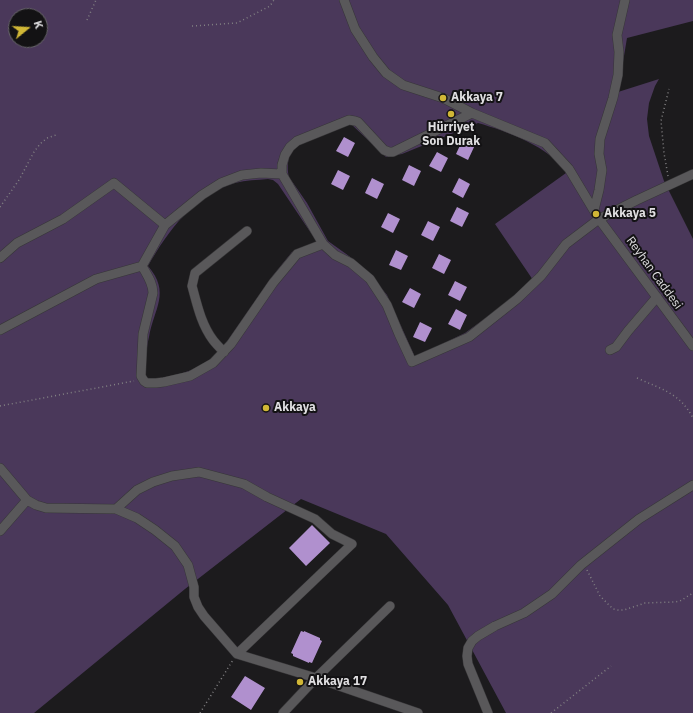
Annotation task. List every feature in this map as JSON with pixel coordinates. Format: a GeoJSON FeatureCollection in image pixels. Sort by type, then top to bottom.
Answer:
{"type":"FeatureCollection","features":[{"type":"Feature","properties":{"kind":"street","name":"Reyhan Caddesi"},"geometry":{"type":"LineString","coordinates":[[344,0],[355,29],[373,57],[386,73],[404,85],[443,98],[472,113],[546,144],[569,169],[596,214],[693,346]]}},
{"type":"Feature","properties":{"kind":"street"},"geometry":{"type":"LineString","coordinates":[[596,214],[602,170],[599,154],[600,139],[613,98],[618,75],[619,52],[617,35],[625,0]]}},
{"type":"Feature","properties":{"kind":"street"},"geometry":{"type":"LineString","coordinates":[[472,113],[393,152],[384,150],[358,122],[349,120],[297,141],[290,147],[282,164],[282,174],[323,244],[335,255],[351,264],[370,279],[387,305],[412,362],[469,337],[518,299],[541,276],[566,244],[596,214],[693,174]]}},
{"type":"Feature","properties":{"kind":"street"},"geometry":{"type":"LineString","coordinates":[[0,330],[96,279],[142,266],[165,225],[202,195],[221,183],[242,175],[261,173],[282,174]]}},
{"type":"Feature","properties":{"kind":"street"},"geometry":{"type":"LineString","coordinates":[[0,258],[17,244],[63,219],[114,183],[165,225]]}},
{"type":"Feature","properties":{"kind":"street"},"geometry":{"type":"LineString","coordinates":[[224,352],[213,340],[206,329],[192,282],[194,273],[247,231]]}},
{"type":"Feature","properties":{"kind":"street"},"geometry":{"type":"LineString","coordinates":[[142,266],[153,288],[153,293],[142,334],[141,376],[147,383],[156,383],[190,376],[213,363],[231,344],[273,283],[297,254],[323,244]]}},
{"type":"Feature","properties":{"kind":"street"},"geometry":{"type":"LineString","coordinates":[[610,350],[616,347],[657,297]]}},
{"type":"Feature","properties":{"kind":"street"},"geometry":{"type":"LineString","coordinates":[[0,468],[27,500],[36,505],[46,508],[116,509],[137,518],[155,530],[175,546],[188,565],[194,587],[194,597],[198,607],[237,654],[316,678],[418,713]]}},
{"type":"Feature","properties":{"kind":"street"},"geometry":{"type":"LineString","coordinates":[[116,509],[137,490],[153,482],[172,476],[199,472],[244,484],[267,497],[315,519],[332,534],[352,544],[237,654]]}},
{"type":"Feature","properties":{"kind":"street"},"geometry":{"type":"LineString","coordinates":[[488,713],[468,664],[468,648],[472,641],[494,626],[524,613],[552,594],[584,563],[638,519],[693,485]]}},
{"type":"Feature","properties":{"kind":"street"},"geometry":{"type":"LineString","coordinates":[[0,531],[27,500]]}},
{"type":"Feature","properties":{"kind":"street"},"geometry":{"type":"LineString","coordinates":[[288,712],[316,678],[390,606]]}},
{"type":"Feature","properties":{"kind":"path"},"geometry":{"type":"LineString","coordinates":[[87,20],[96,0]]}},
{"type":"Feature","properties":{"kind":"path"},"geometry":{"type":"LineString","coordinates":[[192,26],[237,22],[270,6],[274,0]]}},
{"type":"Feature","properties":{"kind":"path"},"geometry":{"type":"LineString","coordinates":[[669,89],[661,121],[664,153],[670,184]]}},
{"type":"Feature","properties":{"kind":"path"},"geometry":{"type":"LineString","coordinates":[[0,207],[19,180],[40,144],[47,138],[56,135]]}},
{"type":"Feature","properties":{"kind":"path"},"geometry":{"type":"LineString","coordinates":[[637,378],[674,395],[682,401],[693,418]]}},
{"type":"Feature","properties":{"kind":"path"},"geometry":{"type":"LineString","coordinates":[[0,406],[142,379]]}},
{"type":"Feature","properties":{"kind":"path"},"geometry":{"type":"LineString","coordinates":[[584,563],[600,596],[613,609],[624,610],[645,603],[675,602],[693,594]]}},
{"type":"Feature","properties":{"kind":"path"},"geometry":{"type":"LineString","coordinates":[[200,713],[237,654]]}},
{"type":"Feature","properties":{"kind":"path"},"geometry":{"type":"LineString","coordinates":[[551,713],[611,666]]}},
{"type":"Feature","properties":{"kind":"shaded area"},"geometry":{"type":"Polygon","coordinates":[[[0,0],[693,0],[693,21],[627,38],[618,92],[659,79],[649,103],[647,119],[649,136],[664,181],[693,239],[693,713],[506,713],[448,605],[386,534],[301,499],[185,589],[34,713],[0,713],[0,0]],[[478,123],[402,154],[386,157],[351,124],[303,140],[297,144],[289,157],[289,177],[307,203],[328,241],[369,273],[387,295],[415,357],[465,333],[505,304],[533,280],[495,224],[566,173],[550,155],[527,141],[478,123]],[[268,179],[235,183],[207,196],[184,216],[164,240],[148,266],[159,284],[160,293],[147,346],[145,375],[148,378],[153,380],[177,375],[200,367],[219,353],[271,278],[292,252],[317,242],[278,184],[273,180],[268,179]]]}},
{"type":"Feature","properties":{"kind":"building"},"geometry":{"type":"Polygon","coordinates":[[[344,137],[355,143],[348,157],[336,151],[344,137]]]}},
{"type":"Feature","properties":{"kind":"building"},"geometry":{"type":"Polygon","coordinates":[[[463,139],[475,145],[468,160],[456,154],[463,139]]]}},
{"type":"Feature","properties":{"kind":"building"},"geometry":{"type":"Polygon","coordinates":[[[437,152],[448,158],[441,172],[429,166],[437,152]]]}},
{"type":"Feature","properties":{"kind":"building"},"geometry":{"type":"Polygon","coordinates":[[[409,165],[421,171],[414,186],[402,180],[409,165]]]}},
{"type":"Feature","properties":{"kind":"building"},"geometry":{"type":"Polygon","coordinates":[[[338,170],[350,176],[343,190],[331,184],[338,170]]]}},
{"type":"Feature","properties":{"kind":"building"},"geometry":{"type":"Polygon","coordinates":[[[372,178],[384,184],[377,199],[365,193],[372,178]]]}},
{"type":"Feature","properties":{"kind":"building"},"geometry":{"type":"Polygon","coordinates":[[[459,178],[470,184],[463,198],[452,192],[459,178]]]}},
{"type":"Feature","properties":{"kind":"building"},"geometry":{"type":"Polygon","coordinates":[[[457,207],[469,213],[462,227],[450,221],[457,207]]]}},
{"type":"Feature","properties":{"kind":"building"},"geometry":{"type":"Polygon","coordinates":[[[388,213],[400,219],[393,233],[381,227],[388,213]]]}},
{"type":"Feature","properties":{"kind":"building"},"geometry":{"type":"Polygon","coordinates":[[[428,221],[440,227],[433,241],[421,235],[428,221]]]}},
{"type":"Feature","properties":{"kind":"building"},"geometry":{"type":"Polygon","coordinates":[[[396,250],[408,256],[401,270],[389,265],[396,250]]]}},
{"type":"Feature","properties":{"kind":"building"},"geometry":{"type":"Polygon","coordinates":[[[439,254],[451,260],[444,274],[432,268],[439,254]]]}},
{"type":"Feature","properties":{"kind":"building"},"geometry":{"type":"Polygon","coordinates":[[[455,281],[467,287],[460,301],[448,295],[455,281]]]}},
{"type":"Feature","properties":{"kind":"building"},"geometry":{"type":"Polygon","coordinates":[[[410,288],[421,294],[414,308],[402,302],[410,288]]]}},
{"type":"Feature","properties":{"kind":"building"},"geometry":{"type":"Polygon","coordinates":[[[456,309],[467,315],[460,330],[448,324],[456,309]]]}},
{"type":"Feature","properties":{"kind":"building"},"geometry":{"type":"Polygon","coordinates":[[[420,322],[432,328],[425,342],[413,337],[420,322]]]}},
{"type":"Feature","properties":{"kind":"building"},"geometry":{"type":"Polygon","coordinates":[[[312,525],[330,543],[306,566],[289,548],[312,525]]]}},
{"type":"Feature","properties":{"kind":"building"},"geometry":{"type":"Polygon","coordinates":[[[301,631],[320,638],[322,641],[312,663],[293,656],[291,653],[301,631]]]}},
{"type":"Feature","properties":{"kind":"building"},"geometry":{"type":"Polygon","coordinates":[[[245,676],[265,688],[251,710],[231,697],[245,676]]]}},
{"type":"Feature","properties":{"kind":"place","name":"Akkaya 7"},"geometry":{"type":"Point","coordinates":[443,98]}},
{"type":"Feature","properties":{"kind":"place","name":"Hürriyet Son Durak"},"geometry":{"type":"Point","coordinates":[451,114]}},
{"type":"Feature","properties":{"kind":"place","name":"Akkaya 5"},"geometry":{"type":"Point","coordinates":[596,214]}},
{"type":"Feature","properties":{"kind":"place","name":"Akkaya"},"geometry":{"type":"Point","coordinates":[266,408]}},
{"type":"Feature","properties":{"kind":"place","name":"Akkaya 17"},"geometry":{"type":"Point","coordinates":[300,682]}}]}
